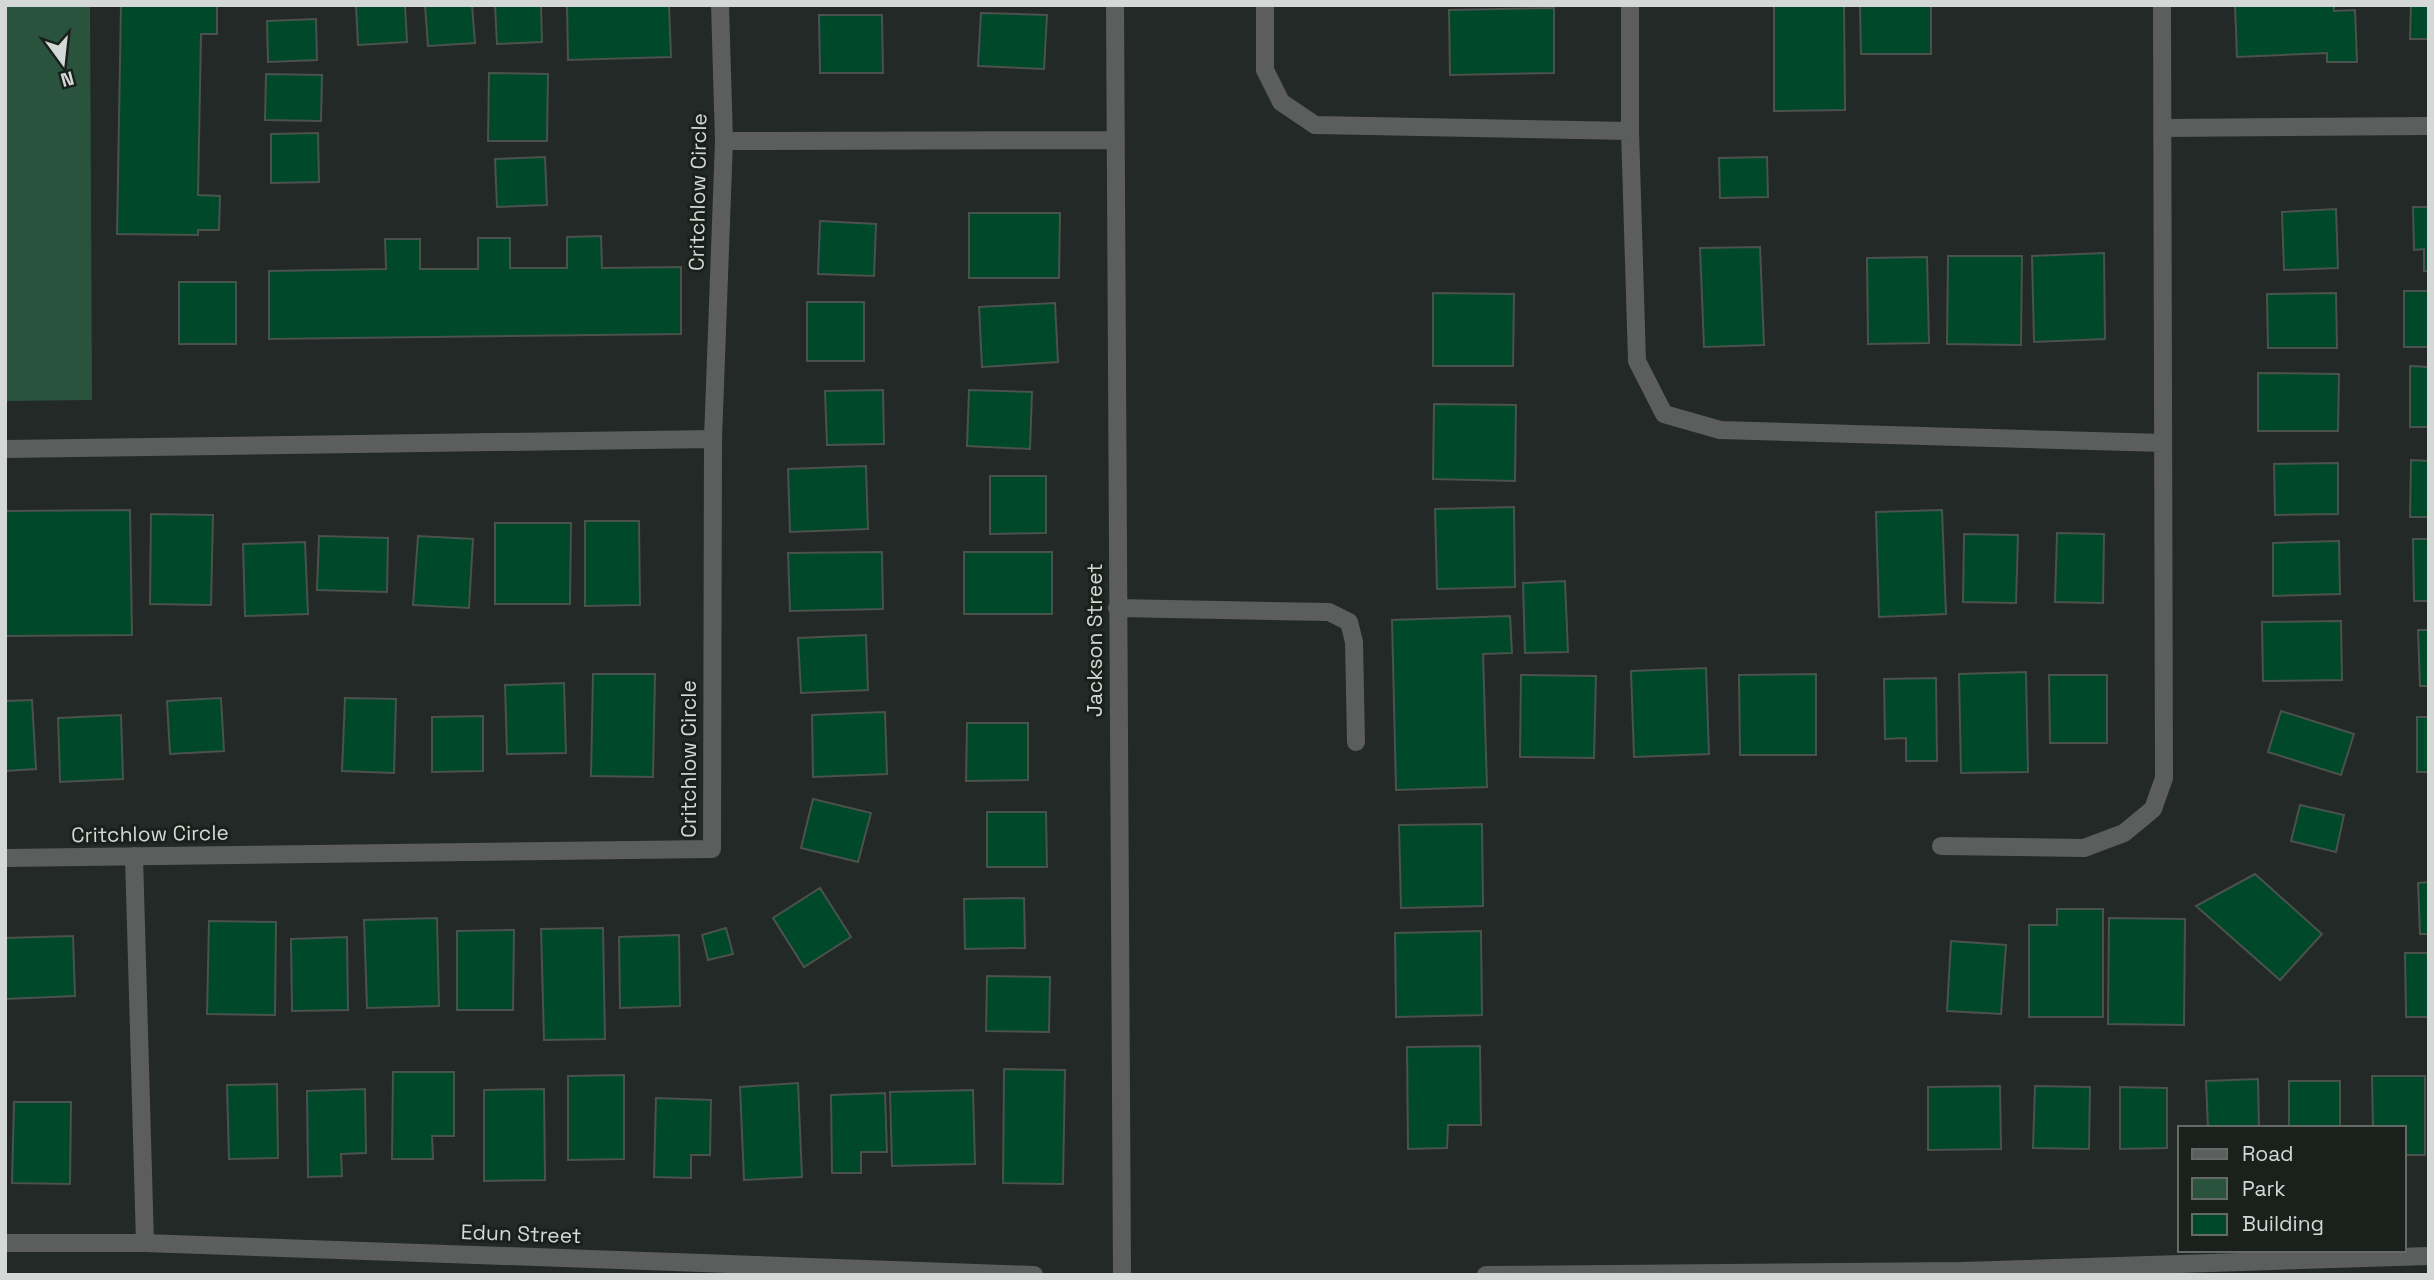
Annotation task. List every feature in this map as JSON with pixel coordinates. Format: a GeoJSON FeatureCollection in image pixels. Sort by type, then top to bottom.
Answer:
{"type":"FeatureCollection","features":[{"type":"Feature","properties":{"kind":"street","name":"Critchlow Circle"},"geometry":{"type":"LineString","coordinates":[[5,858],[712,849],[713,439],[724,141],[720,5]]}},
{"type":"Feature","properties":{"kind":"street","name":"Jackson Street"},"geometry":{"type":"LineString","coordinates":[[1115,5],[1122,1275]]}},
{"type":"Feature","properties":{"kind":"street"},"geometry":{"type":"LineString","coordinates":[[1265,5],[1265,70],[1281,102],[1315,125],[1630,131]]}},
{"type":"Feature","properties":{"kind":"street"},"geometry":{"type":"LineString","coordinates":[[1630,5],[1630,131],[1637,361],[1664,414],[1720,430],[2163,443]]}},
{"type":"Feature","properties":{"kind":"street"},"geometry":{"type":"LineString","coordinates":[[1941,846],[2084,848],[2124,833],[2153,810],[2164,778],[2162,5]]}},
{"type":"Feature","properties":{"kind":"street"},"geometry":{"type":"LineString","coordinates":[[2163,128],[2429,126]]}},
{"type":"Feature","properties":{"kind":"street"},"geometry":{"type":"LineString","coordinates":[[724,141],[1116,140]]}},
{"type":"Feature","properties":{"kind":"street"},"geometry":{"type":"LineString","coordinates":[[5,450],[713,439]]}},
{"type":"Feature","properties":{"kind":"street"},"geometry":{"type":"LineString","coordinates":[[1117,608],[1329,612],[1349,622],[1354,642],[1356,742]]}},
{"type":"Feature","properties":{"kind":"street"},"geometry":{"type":"LineString","coordinates":[[134,856],[145,1243]]}},
{"type":"Feature","properties":{"kind":"street","name":"Edun Street"},"geometry":{"type":"LineString","coordinates":[[5,1243],[145,1243],[1034,1275]]}},
{"type":"Feature","properties":{"kind":"street"},"geometry":{"type":"LineString","coordinates":[[1486,1275],[1961,1271],[2429,1256]]}},
{"type":"Feature","properties":{"kind":"green space"},"geometry":{"type":"Polygon","coordinates":[[[5,5],[90,5],[92,400],[5,401],[5,5]]]}},
{"type":"Feature","properties":{"kind":"building"},"geometry":{"type":"Polygon","coordinates":[[[121,5],[217,5],[217,34],[201,34],[198,195],[220,196],[219,230],[198,230],[198,235],[117,234],[121,5]]]}},
{"type":"Feature","properties":{"kind":"building"},"geometry":{"type":"Polygon","coordinates":[[[356,5],[405,5],[407,42],[358,45],[356,5]]]}},
{"type":"Feature","properties":{"kind":"building"},"geometry":{"type":"Polygon","coordinates":[[[425,5],[472,5],[475,43],[428,46],[425,5]]]}},
{"type":"Feature","properties":{"kind":"building"},"geometry":{"type":"Polygon","coordinates":[[[495,5],[541,5],[542,42],[497,44],[495,5]]]}},
{"type":"Feature","properties":{"kind":"building"},"geometry":{"type":"Polygon","coordinates":[[[567,5],[669,5],[671,57],[568,60],[567,5]]]}},
{"type":"Feature","properties":{"kind":"building"},"geometry":{"type":"Polygon","coordinates":[[[1774,5],[1844,5],[1845,110],[1774,111],[1774,5]]]}},
{"type":"Feature","properties":{"kind":"building"},"geometry":{"type":"Polygon","coordinates":[[[1860,5],[1931,5],[1931,54],[1861,54],[1860,5]]]}},
{"type":"Feature","properties":{"kind":"building"},"geometry":{"type":"Polygon","coordinates":[[[2235,5],[2334,5],[2334,11],[2355,10],[2357,62],[2327,62],[2327,53],[2237,57],[2235,5]]]}},
{"type":"Feature","properties":{"kind":"building"},"geometry":{"type":"Polygon","coordinates":[[[2411,5],[2429,5],[2429,39],[2410,39],[2411,5]]]}},
{"type":"Feature","properties":{"kind":"building"},"geometry":{"type":"Polygon","coordinates":[[[1554,8],[1554,73],[1450,75],[1449,10],[1554,8]]]}},
{"type":"Feature","properties":{"kind":"building"},"geometry":{"type":"Polygon","coordinates":[[[981,13],[1047,15],[1044,69],[978,66],[981,13]]]}},
{"type":"Feature","properties":{"kind":"building"},"geometry":{"type":"Polygon","coordinates":[[[819,15],[882,15],[883,73],[820,73],[819,15]]]}},
{"type":"Feature","properties":{"kind":"building"},"geometry":{"type":"Polygon","coordinates":[[[316,19],[317,60],[268,62],[267,21],[316,19]]]}},
{"type":"Feature","properties":{"kind":"building"},"geometry":{"type":"Polygon","coordinates":[[[489,73],[548,74],[547,141],[488,141],[489,73]]]}},
{"type":"Feature","properties":{"kind":"building"},"geometry":{"type":"Polygon","coordinates":[[[266,74],[322,75],[321,121],[265,120],[266,74]]]}},
{"type":"Feature","properties":{"kind":"building"},"geometry":{"type":"Polygon","coordinates":[[[318,133],[319,182],[271,183],[271,134],[318,133]]]}},
{"type":"Feature","properties":{"kind":"building"},"geometry":{"type":"Polygon","coordinates":[[[545,157],[547,205],[497,207],[495,159],[545,157]]]}},
{"type":"Feature","properties":{"kind":"building"},"geometry":{"type":"Polygon","coordinates":[[[1767,157],[1768,197],[1720,198],[1719,158],[1767,157]]]}},
{"type":"Feature","properties":{"kind":"building"},"geometry":{"type":"Polygon","coordinates":[[[2413,207],[2429,207],[2429,271],[2424,271],[2424,249],[2414,250],[2413,207]]]}},
{"type":"Feature","properties":{"kind":"building"},"geometry":{"type":"Polygon","coordinates":[[[2336,209],[2338,268],[2284,270],[2282,212],[2336,209]]]}},
{"type":"Feature","properties":{"kind":"building"},"geometry":{"type":"Polygon","coordinates":[[[969,213],[1060,213],[1059,278],[969,278],[969,213]]]}},
{"type":"Feature","properties":{"kind":"building"},"geometry":{"type":"Polygon","coordinates":[[[820,221],[876,224],[874,276],[818,274],[820,221]]]}},
{"type":"Feature","properties":{"kind":"building"},"geometry":{"type":"Polygon","coordinates":[[[601,236],[602,268],[681,267],[681,334],[269,339],[269,271],[386,269],[385,239],[420,239],[420,269],[478,269],[478,238],[510,238],[510,268],[567,268],[567,237],[601,236]]]}},
{"type":"Feature","properties":{"kind":"building"},"geometry":{"type":"Polygon","coordinates":[[[1760,247],[1764,345],[1704,347],[1700,248],[1760,247]]]}},
{"type":"Feature","properties":{"kind":"building"},"geometry":{"type":"Polygon","coordinates":[[[2104,253],[2105,339],[2034,342],[2032,256],[2104,253]]]}},
{"type":"Feature","properties":{"kind":"building"},"geometry":{"type":"Polygon","coordinates":[[[1948,256],[2022,256],[2021,345],[1947,344],[1948,256]]]}},
{"type":"Feature","properties":{"kind":"building"},"geometry":{"type":"Polygon","coordinates":[[[1927,257],[1929,343],[1868,344],[1867,258],[1927,257]]]}},
{"type":"Feature","properties":{"kind":"building"},"geometry":{"type":"Polygon","coordinates":[[[179,282],[236,282],[236,344],[179,344],[179,282]]]}},
{"type":"Feature","properties":{"kind":"building"},"geometry":{"type":"Polygon","coordinates":[[[2404,291],[2429,291],[2429,347],[2404,347],[2404,291]]]}},
{"type":"Feature","properties":{"kind":"building"},"geometry":{"type":"Polygon","coordinates":[[[1433,293],[1514,294],[1513,366],[1433,366],[1433,293]]]}},
{"type":"Feature","properties":{"kind":"building"},"geometry":{"type":"Polygon","coordinates":[[[2336,293],[2337,348],[2268,348],[2267,294],[2336,293]]]}},
{"type":"Feature","properties":{"kind":"building"},"geometry":{"type":"Polygon","coordinates":[[[807,302],[864,302],[864,361],[807,361],[807,302]]]}},
{"type":"Feature","properties":{"kind":"building"},"geometry":{"type":"Polygon","coordinates":[[[1055,303],[1058,362],[982,367],[979,307],[1055,303]]]}},
{"type":"Feature","properties":{"kind":"building"},"geometry":{"type":"Polygon","coordinates":[[[2410,366],[2429,367],[2429,427],[2410,427],[2410,366]]]}},
{"type":"Feature","properties":{"kind":"building"},"geometry":{"type":"Polygon","coordinates":[[[2258,373],[2339,374],[2338,431],[2258,431],[2258,373]]]}},
{"type":"Feature","properties":{"kind":"building"},"geometry":{"type":"Polygon","coordinates":[[[883,390],[884,444],[827,445],[825,391],[883,390]]]}},
{"type":"Feature","properties":{"kind":"building"},"geometry":{"type":"Polygon","coordinates":[[[969,390],[1032,392],[1030,449],[967,446],[969,390]]]}},
{"type":"Feature","properties":{"kind":"building"},"geometry":{"type":"Polygon","coordinates":[[[1434,404],[1516,405],[1515,481],[1433,479],[1434,404]]]}},
{"type":"Feature","properties":{"kind":"building"},"geometry":{"type":"Polygon","coordinates":[[[2411,460],[2429,461],[2429,517],[2410,517],[2411,460]]]}},
{"type":"Feature","properties":{"kind":"building"},"geometry":{"type":"Polygon","coordinates":[[[2338,463],[2338,514],[2275,515],[2274,464],[2338,463]]]}},
{"type":"Feature","properties":{"kind":"building"},"geometry":{"type":"Polygon","coordinates":[[[866,466],[868,529],[790,532],[788,469],[866,466]]]}},
{"type":"Feature","properties":{"kind":"building"},"geometry":{"type":"Polygon","coordinates":[[[990,476],[1046,476],[1046,533],[990,534],[990,476]]]}},
{"type":"Feature","properties":{"kind":"building"},"geometry":{"type":"Polygon","coordinates":[[[1514,507],[1515,587],[1437,589],[1435,509],[1514,507]]]}},
{"type":"Feature","properties":{"kind":"building"},"geometry":{"type":"Polygon","coordinates":[[[130,510],[132,635],[5,636],[5,511],[130,510]]]}},
{"type":"Feature","properties":{"kind":"building"},"geometry":{"type":"Polygon","coordinates":[[[1942,510],[1946,614],[1879,617],[1876,512],[1942,510]]]}},
{"type":"Feature","properties":{"kind":"building"},"geometry":{"type":"Polygon","coordinates":[[[151,514],[213,515],[211,605],[150,604],[151,514]]]}},
{"type":"Feature","properties":{"kind":"building"},"geometry":{"type":"Polygon","coordinates":[[[585,521],[639,521],[640,605],[585,606],[585,521]]]}},
{"type":"Feature","properties":{"kind":"building"},"geometry":{"type":"Polygon","coordinates":[[[495,523],[571,523],[570,604],[495,604],[495,523]]]}},
{"type":"Feature","properties":{"kind":"building"},"geometry":{"type":"Polygon","coordinates":[[[2057,533],[2104,534],[2103,603],[2055,602],[2057,533]]]}},
{"type":"Feature","properties":{"kind":"building"},"geometry":{"type":"Polygon","coordinates":[[[1964,534],[2018,535],[2016,603],[1963,602],[1964,534]]]}},
{"type":"Feature","properties":{"kind":"building"},"geometry":{"type":"Polygon","coordinates":[[[319,536],[388,538],[387,592],[317,590],[319,536]]]}},
{"type":"Feature","properties":{"kind":"building"},"geometry":{"type":"Polygon","coordinates":[[[418,536],[473,539],[469,608],[413,605],[418,536]]]}},
{"type":"Feature","properties":{"kind":"building"},"geometry":{"type":"Polygon","coordinates":[[[2413,539],[2429,539],[2429,601],[2414,601],[2413,539]]]}},
{"type":"Feature","properties":{"kind":"building"},"geometry":{"type":"Polygon","coordinates":[[[2339,541],[2340,594],[2273,596],[2273,543],[2339,541]]]}},
{"type":"Feature","properties":{"kind":"building"},"geometry":{"type":"Polygon","coordinates":[[[305,542],[308,614],[245,616],[243,544],[305,542]]]}},
{"type":"Feature","properties":{"kind":"building"},"geometry":{"type":"Polygon","coordinates":[[[882,552],[883,609],[790,611],[788,553],[882,552]]]}},
{"type":"Feature","properties":{"kind":"building"},"geometry":{"type":"Polygon","coordinates":[[[964,552],[1052,552],[1052,614],[964,614],[964,552]]]}},
{"type":"Feature","properties":{"kind":"building"},"geometry":{"type":"Polygon","coordinates":[[[1565,581],[1568,652],[1525,653],[1523,583],[1565,581]]]}},
{"type":"Feature","properties":{"kind":"building"},"geometry":{"type":"Polygon","coordinates":[[[1510,616],[1512,653],[1483,654],[1487,787],[1396,790],[1392,620],[1510,616]]]}},
{"type":"Feature","properties":{"kind":"building"},"geometry":{"type":"Polygon","coordinates":[[[2341,621],[2342,680],[2263,681],[2262,622],[2341,621]]]}},
{"type":"Feature","properties":{"kind":"building"},"geometry":{"type":"Polygon","coordinates":[[[2418,630],[2429,630],[2429,686],[2420,686],[2418,630]]]}},
{"type":"Feature","properties":{"kind":"building"},"geometry":{"type":"Polygon","coordinates":[[[866,635],[868,690],[801,693],[798,638],[866,635]]]}},
{"type":"Feature","properties":{"kind":"building"},"geometry":{"type":"Polygon","coordinates":[[[1706,668],[1709,754],[1634,757],[1631,671],[1706,668]]]}},
{"type":"Feature","properties":{"kind":"building"},"geometry":{"type":"Polygon","coordinates":[[[2026,672],[2028,772],[1961,773],[1959,674],[2026,672]]]}},
{"type":"Feature","properties":{"kind":"building"},"geometry":{"type":"Polygon","coordinates":[[[593,674],[655,674],[653,777],[591,776],[593,674]]]}},
{"type":"Feature","properties":{"kind":"building"},"geometry":{"type":"Polygon","coordinates":[[[1816,674],[1816,755],[1740,755],[1739,675],[1816,674]]]}},
{"type":"Feature","properties":{"kind":"building"},"geometry":{"type":"Polygon","coordinates":[[[1521,675],[1596,676],[1594,758],[1520,757],[1521,675]]]}},
{"type":"Feature","properties":{"kind":"building"},"geometry":{"type":"Polygon","coordinates":[[[2049,675],[2107,675],[2107,743],[2050,743],[2049,675]]]}},
{"type":"Feature","properties":{"kind":"building"},"geometry":{"type":"Polygon","coordinates":[[[1936,678],[1937,761],[1906,761],[1906,738],[1885,739],[1884,679],[1936,678]]]}},
{"type":"Feature","properties":{"kind":"building"},"geometry":{"type":"Polygon","coordinates":[[[564,683],[566,753],[507,754],[505,685],[564,683]]]}},
{"type":"Feature","properties":{"kind":"building"},"geometry":{"type":"Polygon","coordinates":[[[221,698],[224,751],[170,754],[167,701],[221,698]]]}},
{"type":"Feature","properties":{"kind":"building"},"geometry":{"type":"Polygon","coordinates":[[[345,698],[396,699],[394,773],[342,771],[345,698]]]}},
{"type":"Feature","properties":{"kind":"building"},"geometry":{"type":"Polygon","coordinates":[[[32,700],[36,769],[5,771],[5,701],[32,700]]]}},
{"type":"Feature","properties":{"kind":"building"},"geometry":{"type":"Polygon","coordinates":[[[2281,711],[2354,734],[2341,775],[2268,752],[2281,711]]]}},
{"type":"Feature","properties":{"kind":"building"},"geometry":{"type":"Polygon","coordinates":[[[885,712],[887,774],[813,777],[812,715],[885,712]]]}},
{"type":"Feature","properties":{"kind":"building"},"geometry":{"type":"Polygon","coordinates":[[[121,715],[123,779],[60,782],[58,718],[121,715]]]}},
{"type":"Feature","properties":{"kind":"building"},"geometry":{"type":"Polygon","coordinates":[[[483,716],[483,771],[432,772],[432,717],[483,716]]]}},
{"type":"Feature","properties":{"kind":"building"},"geometry":{"type":"Polygon","coordinates":[[[2417,717],[2429,717],[2429,772],[2417,772],[2417,717]]]}},
{"type":"Feature","properties":{"kind":"building"},"geometry":{"type":"Polygon","coordinates":[[[967,723],[1028,723],[1028,780],[966,781],[967,723]]]}},
{"type":"Feature","properties":{"kind":"building"},"geometry":{"type":"Polygon","coordinates":[[[813,799],[871,813],[858,862],[801,848],[813,799]]]}},
{"type":"Feature","properties":{"kind":"building"},"geometry":{"type":"Polygon","coordinates":[[[2300,805],[2344,815],[2336,852],[2291,841],[2300,805]]]}},
{"type":"Feature","properties":{"kind":"building"},"geometry":{"type":"Polygon","coordinates":[[[987,812],[1046,812],[1047,867],[987,867],[987,812]]]}},
{"type":"Feature","properties":{"kind":"building"},"geometry":{"type":"Polygon","coordinates":[[[1482,824],[1483,906],[1401,908],[1399,825],[1482,824]]]}},
{"type":"Feature","properties":{"kind":"building"},"geometry":{"type":"Polygon","coordinates":[[[2255,874],[2322,934],[2280,980],[2196,906],[2255,874]]]}},
{"type":"Feature","properties":{"kind":"building"},"geometry":{"type":"Polygon","coordinates":[[[2429,882],[2429,934],[2420,934],[2418,883],[2429,882]]]}},
{"type":"Feature","properties":{"kind":"building"},"geometry":{"type":"Polygon","coordinates":[[[820,888],[851,937],[804,967],[773,918],[820,888]]]}},
{"type":"Feature","properties":{"kind":"building"},"geometry":{"type":"Polygon","coordinates":[[[1024,898],[1025,948],[965,949],[964,899],[1024,898]]]}},
{"type":"Feature","properties":{"kind":"building"},"geometry":{"type":"Polygon","coordinates":[[[2057,909],[2103,909],[2103,1017],[2029,1017],[2029,925],[2057,925],[2057,909]]]}},
{"type":"Feature","properties":{"kind":"building"},"geometry":{"type":"Polygon","coordinates":[[[437,918],[439,1006],[367,1008],[364,920],[437,918]]]}},
{"type":"Feature","properties":{"kind":"building"},"geometry":{"type":"Polygon","coordinates":[[[2109,918],[2185,919],[2184,1025],[2108,1024],[2109,918]]]}},
{"type":"Feature","properties":{"kind":"building"},"geometry":{"type":"Polygon","coordinates":[[[209,921],[276,922],[275,1015],[207,1014],[209,921]]]}},
{"type":"Feature","properties":{"kind":"building"},"geometry":{"type":"Polygon","coordinates":[[[603,928],[605,1039],[544,1040],[541,929],[603,928]]]}},
{"type":"Feature","properties":{"kind":"building"},"geometry":{"type":"Polygon","coordinates":[[[726,928],[733,954],[708,960],[702,935],[726,928]]]}},
{"type":"Feature","properties":{"kind":"building"},"geometry":{"type":"Polygon","coordinates":[[[514,930],[513,1010],[457,1010],[457,931],[514,930]]]}},
{"type":"Feature","properties":{"kind":"building"},"geometry":{"type":"Polygon","coordinates":[[[1481,931],[1482,1015],[1396,1017],[1395,933],[1481,931]]]}},
{"type":"Feature","properties":{"kind":"building"},"geometry":{"type":"Polygon","coordinates":[[[679,935],[680,1006],[620,1008],[619,937],[679,935]]]}},
{"type":"Feature","properties":{"kind":"building"},"geometry":{"type":"Polygon","coordinates":[[[73,936],[75,996],[6,999],[5,938],[73,936]]]}},
{"type":"Feature","properties":{"kind":"building"},"geometry":{"type":"Polygon","coordinates":[[[347,937],[348,1010],[292,1011],[291,939],[347,937]]]}},
{"type":"Feature","properties":{"kind":"building"},"geometry":{"type":"Polygon","coordinates":[[[1951,941],[2006,945],[2001,1014],[1947,1011],[1951,941]]]}},
{"type":"Feature","properties":{"kind":"building"},"geometry":{"type":"Polygon","coordinates":[[[2405,953],[2429,953],[2429,1017],[2406,1017],[2405,953]]]}},
{"type":"Feature","properties":{"kind":"building"},"geometry":{"type":"Polygon","coordinates":[[[987,976],[1050,977],[1049,1032],[986,1031],[987,976]]]}},
{"type":"Feature","properties":{"kind":"building"},"geometry":{"type":"Polygon","coordinates":[[[1480,1046],[1481,1125],[1448,1125],[1447,1148],[1408,1149],[1407,1047],[1480,1046]]]}},
{"type":"Feature","properties":{"kind":"building"},"geometry":{"type":"Polygon","coordinates":[[[1004,1069],[1065,1070],[1063,1184],[1003,1183],[1004,1069]]]}},
{"type":"Feature","properties":{"kind":"building"},"geometry":{"type":"Polygon","coordinates":[[[393,1072],[454,1072],[454,1136],[432,1136],[433,1159],[392,1159],[393,1072]]]}},
{"type":"Feature","properties":{"kind":"building"},"geometry":{"type":"Polygon","coordinates":[[[624,1075],[624,1159],[568,1160],[568,1076],[624,1075]]]}},
{"type":"Feature","properties":{"kind":"building"},"geometry":{"type":"Polygon","coordinates":[[[2372,1076],[2425,1076],[2425,1155],[2406,1155],[2406,1126],[2373,1126],[2372,1076]]]}},
{"type":"Feature","properties":{"kind":"building"},"geometry":{"type":"Polygon","coordinates":[[[2258,1079],[2259,1126],[2208,1126],[2206,1081],[2258,1079]]]}},
{"type":"Feature","properties":{"kind":"building"},"geometry":{"type":"Polygon","coordinates":[[[2289,1081],[2340,1081],[2340,1126],[2289,1126],[2289,1081]]]}},
{"type":"Feature","properties":{"kind":"building"},"geometry":{"type":"Polygon","coordinates":[[[798,1083],[802,1177],[744,1180],[740,1087],[798,1083]]]}},
{"type":"Feature","properties":{"kind":"building"},"geometry":{"type":"Polygon","coordinates":[[[277,1084],[278,1158],[229,1159],[227,1085],[277,1084]]]}},
{"type":"Feature","properties":{"kind":"building"},"geometry":{"type":"Polygon","coordinates":[[[2000,1086],[2001,1149],[1928,1150],[1928,1087],[2000,1086]]]}},
{"type":"Feature","properties":{"kind":"building"},"geometry":{"type":"Polygon","coordinates":[[[2035,1086],[2090,1087],[2089,1149],[2033,1148],[2035,1086]]]}},
{"type":"Feature","properties":{"kind":"building"},"geometry":{"type":"Polygon","coordinates":[[[2120,1087],[2167,1088],[2167,1148],[2120,1149],[2120,1087]]]}},
{"type":"Feature","properties":{"kind":"building"},"geometry":{"type":"Polygon","coordinates":[[[365,1089],[366,1153],[341,1154],[342,1176],[308,1177],[307,1091],[365,1089]]]}},
{"type":"Feature","properties":{"kind":"building"},"geometry":{"type":"Polygon","coordinates":[[[544,1089],[545,1180],[484,1181],[484,1090],[544,1089]]]}},
{"type":"Feature","properties":{"kind":"building"},"geometry":{"type":"Polygon","coordinates":[[[973,1090],[975,1164],[892,1166],[890,1092],[973,1090]]]}},
{"type":"Feature","properties":{"kind":"building"},"geometry":{"type":"Polygon","coordinates":[[[885,1093],[887,1152],[861,1152],[861,1173],[832,1173],[831,1095],[885,1093]]]}},
{"type":"Feature","properties":{"kind":"building"},"geometry":{"type":"Polygon","coordinates":[[[656,1098],[711,1100],[710,1155],[691,1155],[691,1178],[654,1177],[656,1098]]]}},
{"type":"Feature","properties":{"kind":"building"},"geometry":{"type":"Polygon","coordinates":[[[14,1102],[71,1102],[70,1184],[12,1183],[14,1102]]]}}]}
